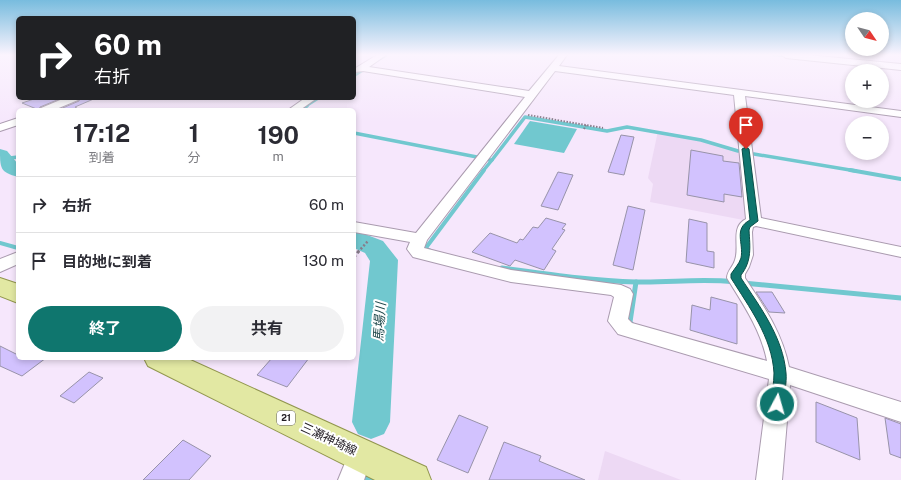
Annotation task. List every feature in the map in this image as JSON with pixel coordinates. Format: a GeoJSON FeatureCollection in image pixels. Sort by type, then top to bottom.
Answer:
{"type":"FeatureCollection","features":[{"type":"Feature","properties":{"kind":"main road"},"geometry":{"type":"LineString","coordinates":[[0,286],[16,293]]}},
{"type":"Feature","properties":{"kind":"main road","name":"三瀬神埼線"},"geometry":{"type":"LineString","coordinates":[[162,360],[356,467],[413,480]]}},
{"type":"Feature","properties":{"kind":"street"},"geometry":{"type":"LineString","coordinates":[[409,77],[533,95]]}},
{"type":"Feature","properties":{"kind":"street"},"geometry":{"type":"LineString","coordinates":[[547,77],[420,239],[415,249],[419,253],[511,276],[615,289],[624,294],[618,321],[626,329],[780,373],[901,412]]}},
{"type":"Feature","properties":{"kind":"street"},"geometry":{"type":"LineString","coordinates":[[626,77],[901,114]]}},
{"type":"Feature","properties":{"kind":"street"},"geometry":{"type":"LineString","coordinates":[[739,92],[754,221]]}},
{"type":"Feature","properties":{"kind":"street"},"geometry":{"type":"LineString","coordinates":[[50,108],[69,100]]}},
{"type":"Feature","properties":{"kind":"street"},"geometry":{"type":"LineString","coordinates":[[296,108],[309,100]]}},
{"type":"Feature","properties":{"kind":"street"},"geometry":{"type":"LineString","coordinates":[[0,128],[16,122]]}},
{"type":"Feature","properties":{"kind":"street"},"geometry":{"type":"LineString","coordinates":[[769,480],[780,373],[775,348],[765,324],[738,282],[736,274],[742,266],[746,256],[746,225],[754,221],[901,252]]}},
{"type":"Feature","properties":{"kind":"street"},"geometry":{"type":"LineString","coordinates":[[356,227],[420,239]]}},
{"type":"Feature","properties":{"kind":"path"},"geometry":{"type":"LineString","coordinates":[[518,114],[603,128]]}},
{"type":"Feature","properties":{"kind":"path"},"geometry":{"type":"LineString","coordinates":[[584,129],[586,125]]}},
{"type":"Feature","properties":{"kind":"path"},"geometry":{"type":"LineString","coordinates":[[356,255],[369,240]]}},
{"type":"Feature","properties":{"kind":"shaded area"},"geometry":{"type":"Polygon","coordinates":[[[658,131],[698,138],[752,152],[759,223],[650,202],[653,184],[648,178],[658,131]]]}},
{"type":"Feature","properties":{"kind":"shaded area"},"geometry":{"type":"Polygon","coordinates":[[[605,451],[681,480],[598,480],[605,451]]]}},
{"type":"Feature","properties":{"kind":"water"},"geometry":{"type":"Polygon","coordinates":[[[530,121],[577,129],[564,153],[514,144],[530,121]]]}},
{"type":"Feature","properties":{"kind":"building"},"geometry":{"type":"Polygon","coordinates":[[[31,100],[57,100],[40,108],[34,108],[22,103],[31,100]]]}},
{"type":"Feature","properties":{"kind":"building"},"geometry":{"type":"Polygon","coordinates":[[[91,100],[75,107],[77,108],[63,108],[79,101],[91,100]]]}},
{"type":"Feature","properties":{"kind":"building"},"geometry":{"type":"Polygon","coordinates":[[[621,135],[634,137],[624,175],[608,172],[621,135]]]}},
{"type":"Feature","properties":{"kind":"building"},"geometry":{"type":"Polygon","coordinates":[[[691,150],[723,156],[723,161],[739,163],[742,197],[724,194],[724,202],[687,195],[691,150]]]}},
{"type":"Feature","properties":{"kind":"building"},"geometry":{"type":"Polygon","coordinates":[[[558,172],[573,175],[558,210],[541,206],[558,172]]]}},
{"type":"Feature","properties":{"kind":"building"},"geometry":{"type":"Polygon","coordinates":[[[628,206],[645,210],[633,270],[613,265],[628,206]]]}},
{"type":"Feature","properties":{"kind":"building"},"geometry":{"type":"Polygon","coordinates":[[[546,218],[566,224],[562,229],[565,230],[552,249],[556,251],[544,270],[515,260],[510,266],[472,252],[490,233],[517,243],[520,239],[523,240],[533,227],[538,228],[546,218]]]}},
{"type":"Feature","properties":{"kind":"building"},"geometry":{"type":"Polygon","coordinates":[[[689,219],[707,223],[707,251],[714,252],[714,268],[686,262],[689,219]]]}},
{"type":"Feature","properties":{"kind":"building"},"geometry":{"type":"Polygon","coordinates":[[[756,292],[772,292],[785,313],[769,312],[756,292]]]}},
{"type":"Feature","properties":{"kind":"building"},"geometry":{"type":"Polygon","coordinates":[[[711,297],[737,304],[737,344],[690,330],[692,305],[710,310],[711,297]]]}},
{"type":"Feature","properties":{"kind":"building"},"geometry":{"type":"Polygon","coordinates":[[[0,346],[16,354],[16,360],[43,360],[22,376],[0,366],[0,346]]]}},
{"type":"Feature","properties":{"kind":"building"},"geometry":{"type":"Polygon","coordinates":[[[270,360],[307,360],[287,387],[257,375],[270,360]]]}},
{"type":"Feature","properties":{"kind":"building"},"geometry":{"type":"Polygon","coordinates":[[[89,372],[103,378],[74,403],[60,396],[89,372]]]}},
{"type":"Feature","properties":{"kind":"building"},"geometry":{"type":"Polygon","coordinates":[[[816,402],[857,418],[860,460],[816,442],[816,402]]]}},
{"type":"Feature","properties":{"kind":"building"},"geometry":{"type":"Polygon","coordinates":[[[459,415],[488,427],[468,473],[437,460],[459,415]]]}},
{"type":"Feature","properties":{"kind":"building"},"geometry":{"type":"Polygon","coordinates":[[[885,418],[901,424],[901,458],[890,454],[885,418]]]}},
{"type":"Feature","properties":{"kind":"building"},"geometry":{"type":"Polygon","coordinates":[[[183,440],[211,456],[189,480],[143,480],[183,440]]]}},
{"type":"Feature","properties":{"kind":"building"},"geometry":{"type":"Polygon","coordinates":[[[504,442],[541,456],[539,461],[585,480],[489,480],[504,442]]]}},
{"type":"Feature","properties":{"kind":"waterway"},"geometry":{"type":"LineString","coordinates":[[305,107],[316,100]]}},
{"type":"Feature","properties":{"kind":"waterway"},"geometry":{"type":"LineString","coordinates":[[304,108],[307,106]]}},
{"type":"Feature","properties":{"kind":"waterway"},"geometry":{"type":"LineString","coordinates":[[492,160],[525,117],[607,131],[627,127],[701,140],[738,151]]}},
{"type":"Feature","properties":{"kind":"waterway"},"geometry":{"type":"LineString","coordinates":[[356,133],[482,158]]}},
{"type":"Feature","properties":{"kind":"waterway"},"geometry":{"type":"LineString","coordinates":[[0,154],[10,158],[16,157]]}},
{"type":"Feature","properties":{"kind":"waterway"},"geometry":{"type":"LineString","coordinates":[[754,154],[850,170]]}},
{"type":"Feature","properties":{"kind":"waterway","name":"馬場川"},"geometry":{"type":"LineString","coordinates":[[0,155],[11,169],[16,170]]}},
{"type":"Feature","properties":{"kind":"waterway"},"geometry":{"type":"LineString","coordinates":[[483,171],[492,160]]}},
{"type":"Feature","properties":{"kind":"waterway"},"geometry":{"type":"LineString","coordinates":[[429,250],[425,249],[484,170]]}},
{"type":"Feature","properties":{"kind":"waterway"},"geometry":{"type":"LineString","coordinates":[[850,170],[856,171]]}},
{"type":"Feature","properties":{"kind":"waterway"},"geometry":{"type":"LineString","coordinates":[[850,170],[901,179]]}},
{"type":"Feature","properties":{"kind":"waterway","name":"馬場川"},"geometry":{"type":"LineString","coordinates":[[356,239],[374,247],[384,260],[371,422]]}},
{"type":"Feature","properties":{"kind":"waterway"},"geometry":{"type":"LineString","coordinates":[[0,243],[16,247]]}},
{"type":"Feature","properties":{"kind":"waterway"},"geometry":{"type":"LineString","coordinates":[[502,268],[602,280],[648,282],[709,280],[734,282]]}},
{"type":"Feature","properties":{"kind":"waterway"},"geometry":{"type":"LineString","coordinates":[[633,326],[630,322],[636,282]]}},
{"type":"Feature","properties":{"kind":"waterway"},"geometry":{"type":"LineString","coordinates":[[743,283],[901,298]]}},
{"type":"Feature","properties":{"kind":"route"},"geometry":{"type":"LineString","coordinates":[[746,149],[754,221],[746,225],[746,256],[742,266],[736,274],[736,278],[740,287],[765,324],[775,348],[780,373],[777,404]]}}]}
